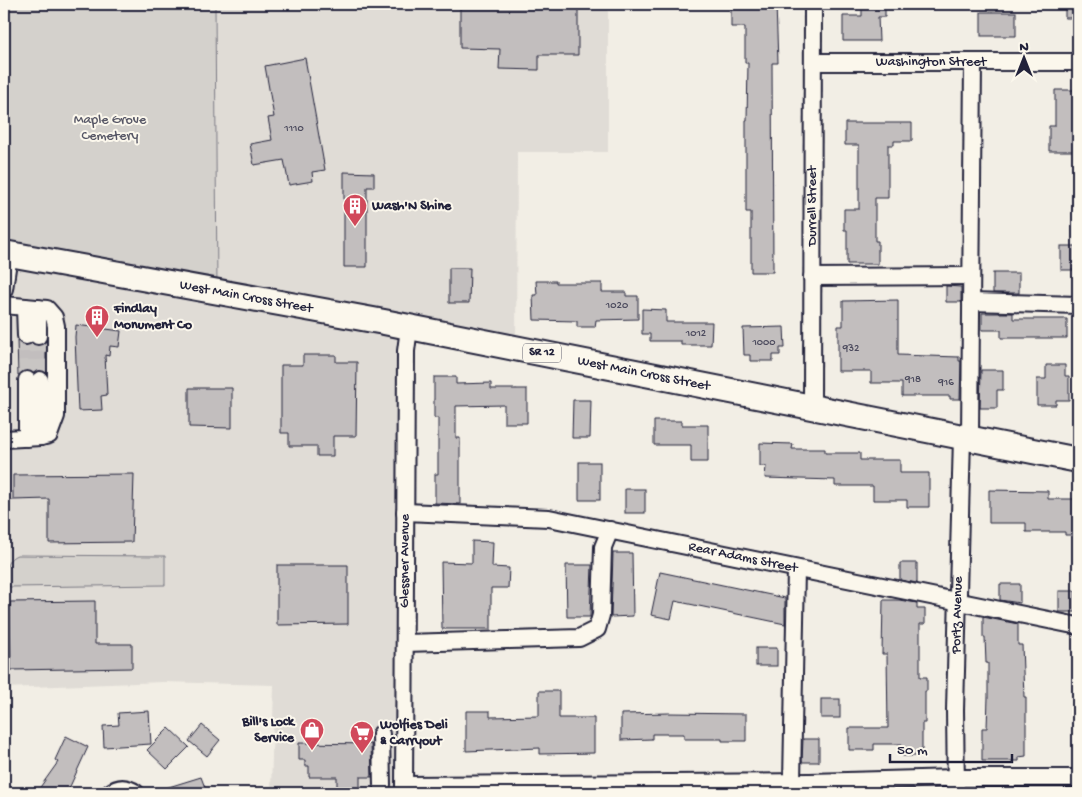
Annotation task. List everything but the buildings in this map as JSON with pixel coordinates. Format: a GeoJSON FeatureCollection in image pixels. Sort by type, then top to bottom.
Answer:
{"type":"FeatureCollection","features":[{"type":"Feature","properties":{"kind":"highway","name":"West Main Cross Street"},"geometry":{"type":"LineString","coordinates":[[6,253],[375,320],[1078,460]]}},
{"type":"Feature","properties":{"kind":"street","name":"Durrell Street"},"geometry":{"type":"LineString","coordinates":[[812,407],[813,4]]}},
{"type":"Feature","properties":{"kind":"street","name":"Washington Street"},"geometry":{"type":"LineString","coordinates":[[813,62],[1078,62]]}},
{"type":"Feature","properties":{"kind":"street","name":"Portz Avenue"},"geometry":{"type":"LineString","coordinates":[[956,786],[957,603],[972,276],[973,62]]}},
{"type":"Feature","properties":{"kind":"street"},"geometry":{"type":"LineString","coordinates":[[4,289],[6,253]]}},
{"type":"Feature","properties":{"kind":"street"},"geometry":{"type":"LineString","coordinates":[[812,277],[972,276]]}},
{"type":"Feature","properties":{"kind":"street"},"geometry":{"type":"LineString","coordinates":[[971,302],[1078,305]]}},
{"type":"Feature","properties":{"kind":"street"},"geometry":{"type":"LineString","coordinates":[[4,305],[47,310],[54,317],[56,326],[56,416],[49,435],[34,438],[4,439]]}},
{"type":"Feature","properties":{"kind":"street"},"geometry":{"type":"LineString","coordinates":[[31,308],[32,336]]}},
{"type":"Feature","properties":{"kind":"street","name":"Glessner Avenue"},"geometry":{"type":"LineString","coordinates":[[404,789],[406,351],[409,328]]}},
{"type":"Feature","properties":{"kind":"street"},"geometry":{"type":"LineString","coordinates":[[33,380],[34,438]]}},
{"type":"Feature","properties":{"kind":"street","name":"Rear Adams Street"},"geometry":{"type":"LineString","coordinates":[[405,512],[549,518],[957,603],[1078,626]]}},
{"type":"Feature","properties":{"kind":"street"},"geometry":{"type":"LineString","coordinates":[[405,642],[579,638],[597,629],[601,615],[603,547],[610,530]]}},
{"type":"Feature","properties":{"kind":"street"},"geometry":{"type":"LineString","coordinates":[[795,786],[796,569]]}},
{"type":"Feature","properties":{"kind":"street"},"geometry":{"type":"LineString","coordinates":[[381,734],[382,785]]}},
{"type":"Feature","properties":{"kind":"street"},"geometry":{"type":"LineString","coordinates":[[404,789],[956,786],[1078,778]]}},
{"type":"Feature","properties":{"kind":"street"},"geometry":{"type":"LineString","coordinates":[[110,793],[118,788],[124,788],[136,793]]}},
{"type":"Feature","properties":{"kind":"shaded area"},"geometry":{"type":"Polygon","coordinates":[[[215,4],[608,4],[608,152],[517,152],[516,348],[409,328],[404,793],[271,791],[274,685],[163,682],[4,688],[4,253],[217,291],[215,4]]]}},
{"type":"Feature","properties":{"kind":"green space","name":"Maple Grove Cemetery"},"geometry":{"type":"Polygon","coordinates":[[[4,4],[215,4],[217,292],[4,253],[4,4]]]}},
{"type":"Feature","properties":{"kind":"green space"},"geometry":{"type":"Polygon","coordinates":[[[17,555],[165,556],[165,585],[10,587],[5,583],[7,566],[10,560],[17,555]]]}},
{"type":"Feature","properties":{"kind":"tunnel"},"geometry":{"type":"LineString","coordinates":[[26,336],[27,380]]}},
{"type":"Feature","properties":{"kind":"tunnel"},"geometry":{"type":"LineString","coordinates":[[38,336],[40,380]]}},
{"type":"Feature","properties":{"kind":"place","name":"Wash'N Shine"},"geometry":{"type":"Point","coordinates":[355,227]}},
{"type":"Feature","properties":{"kind":"place","name":"Findlay Monument Co"},"geometry":{"type":"Point","coordinates":[97,338]}},
{"type":"Feature","properties":{"kind":"place","name":"Bill's Lock Service"},"geometry":{"type":"Point","coordinates":[312,751]}},
{"type":"Feature","properties":{"kind":"place","name":"Wolfies Deli & Carryout"},"geometry":{"type":"Point","coordinates":[362,754]}}]}
